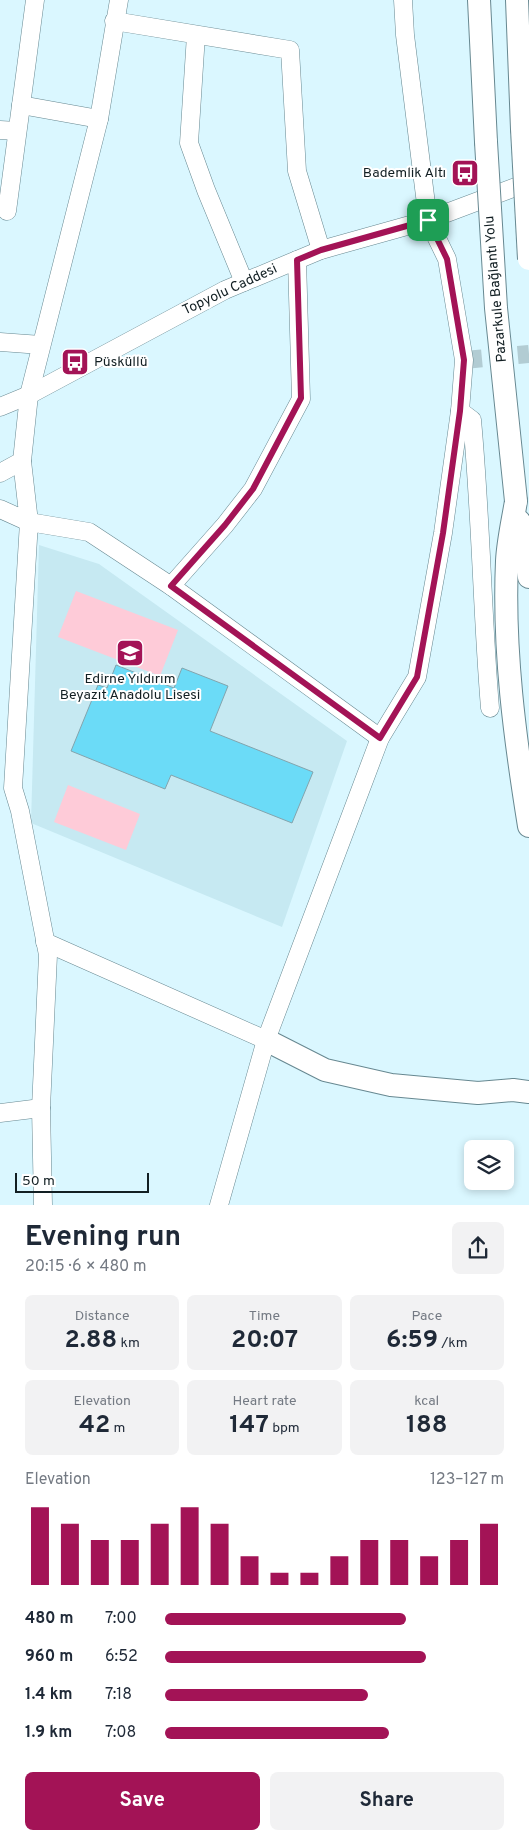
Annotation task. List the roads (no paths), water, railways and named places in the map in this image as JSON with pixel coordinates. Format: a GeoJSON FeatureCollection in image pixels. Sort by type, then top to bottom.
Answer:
{"type":"FeatureCollection","features":[{"type":"Feature","properties":{"kind":"main road","name":"Pazarkule Bağlantı Yolu"},"geometry":{"type":"LineString","coordinates":[[479,0],[496,308],[516,501],[529,577]]}},
{"type":"Feature","properties":{"kind":"main road"},"geometry":{"type":"LineString","coordinates":[[517,0],[529,259]]}},
{"type":"Feature","properties":{"kind":"main road"},"geometry":{"type":"LineString","coordinates":[[516,501],[507,560],[513,722],[529,826]]}},
{"type":"Feature","properties":{"kind":"main road"},"geometry":{"type":"LineString","coordinates":[[266,1040],[325,1070],[391,1085],[478,1093],[524,1088]]}},
{"type":"Feature","properties":{"kind":"street"},"geometry":{"type":"LineString","coordinates":[[7,211],[9,130],[21,105],[35,0]]}},
{"type":"Feature","properties":{"kind":"street"},"geometry":{"type":"LineString","coordinates":[[43,1205],[41,1108],[48,955],[20,811],[6,786],[29,522],[22,462],[30,395],[98,119],[119,0]]}},
{"type":"Feature","properties":{"kind":"street"},"geometry":{"type":"LineString","coordinates":[[219,1205],[266,1040],[380,738],[417,677],[443,533],[460,411],[464,360],[447,259],[428,220],[405,35],[404,0]]}},
{"type":"Feature","properties":{"kind":"street"},"geometry":{"type":"LineString","coordinates":[[114,21],[290,50],[297,171],[321,250]]}},
{"type":"Feature","properties":{"kind":"street"},"geometry":{"type":"LineString","coordinates":[[196,35],[189,143],[244,282]]}},
{"type":"Feature","properties":{"kind":"street"},"geometry":{"type":"LineString","coordinates":[[21,105],[98,119]]}},
{"type":"Feature","properties":{"kind":"street","name":"Topyolu Caddesi"},"geometry":{"type":"LineString","coordinates":[[0,407],[30,395],[225,290],[321,250],[428,220],[529,182]]}},
{"type":"Feature","properties":{"kind":"street"},"geometry":{"type":"LineString","coordinates":[[171,586],[225,525],[253,489],[301,398],[297,260]]}},
{"type":"Feature","properties":{"kind":"street"},"geometry":{"type":"LineString","coordinates":[[0,342],[41,345]]}},
{"type":"Feature","properties":{"kind":"street"},"geometry":{"type":"LineString","coordinates":[[460,411],[472,420],[478,485],[484,628],[490,708]]}},
{"type":"Feature","properties":{"kind":"street"},"geometry":{"type":"LineString","coordinates":[[0,472],[22,462]]}},
{"type":"Feature","properties":{"kind":"street"},"geometry":{"type":"LineString","coordinates":[[0,509],[29,522],[89,532],[171,586],[380,738]]}},
{"type":"Feature","properties":{"kind":"street"},"geometry":{"type":"LineString","coordinates":[[45,942],[266,1040]]}},
{"type":"Feature","properties":{"kind":"street"},"geometry":{"type":"LineString","coordinates":[[0,1113],[41,1108]]}},
{"type":"Feature","properties":{"kind":"tunnel"},"geometry":{"type":"LineString","coordinates":[[464,360],[529,354]]}},
{"type":"Feature","properties":{"kind":"place","name":"Bademlik Altı"},"geometry":{"type":"Point","coordinates":[465,173]}},
{"type":"Feature","properties":{"kind":"place","name":"Püsküllü"},"geometry":{"type":"Point","coordinates":[75,362]}},
{"type":"Feature","properties":{"kind":"place","name":"Edirne Yıldırım Beyazıt Anadolu Lisesi"},"geometry":{"type":"Point","coordinates":[130,653]}}]}
